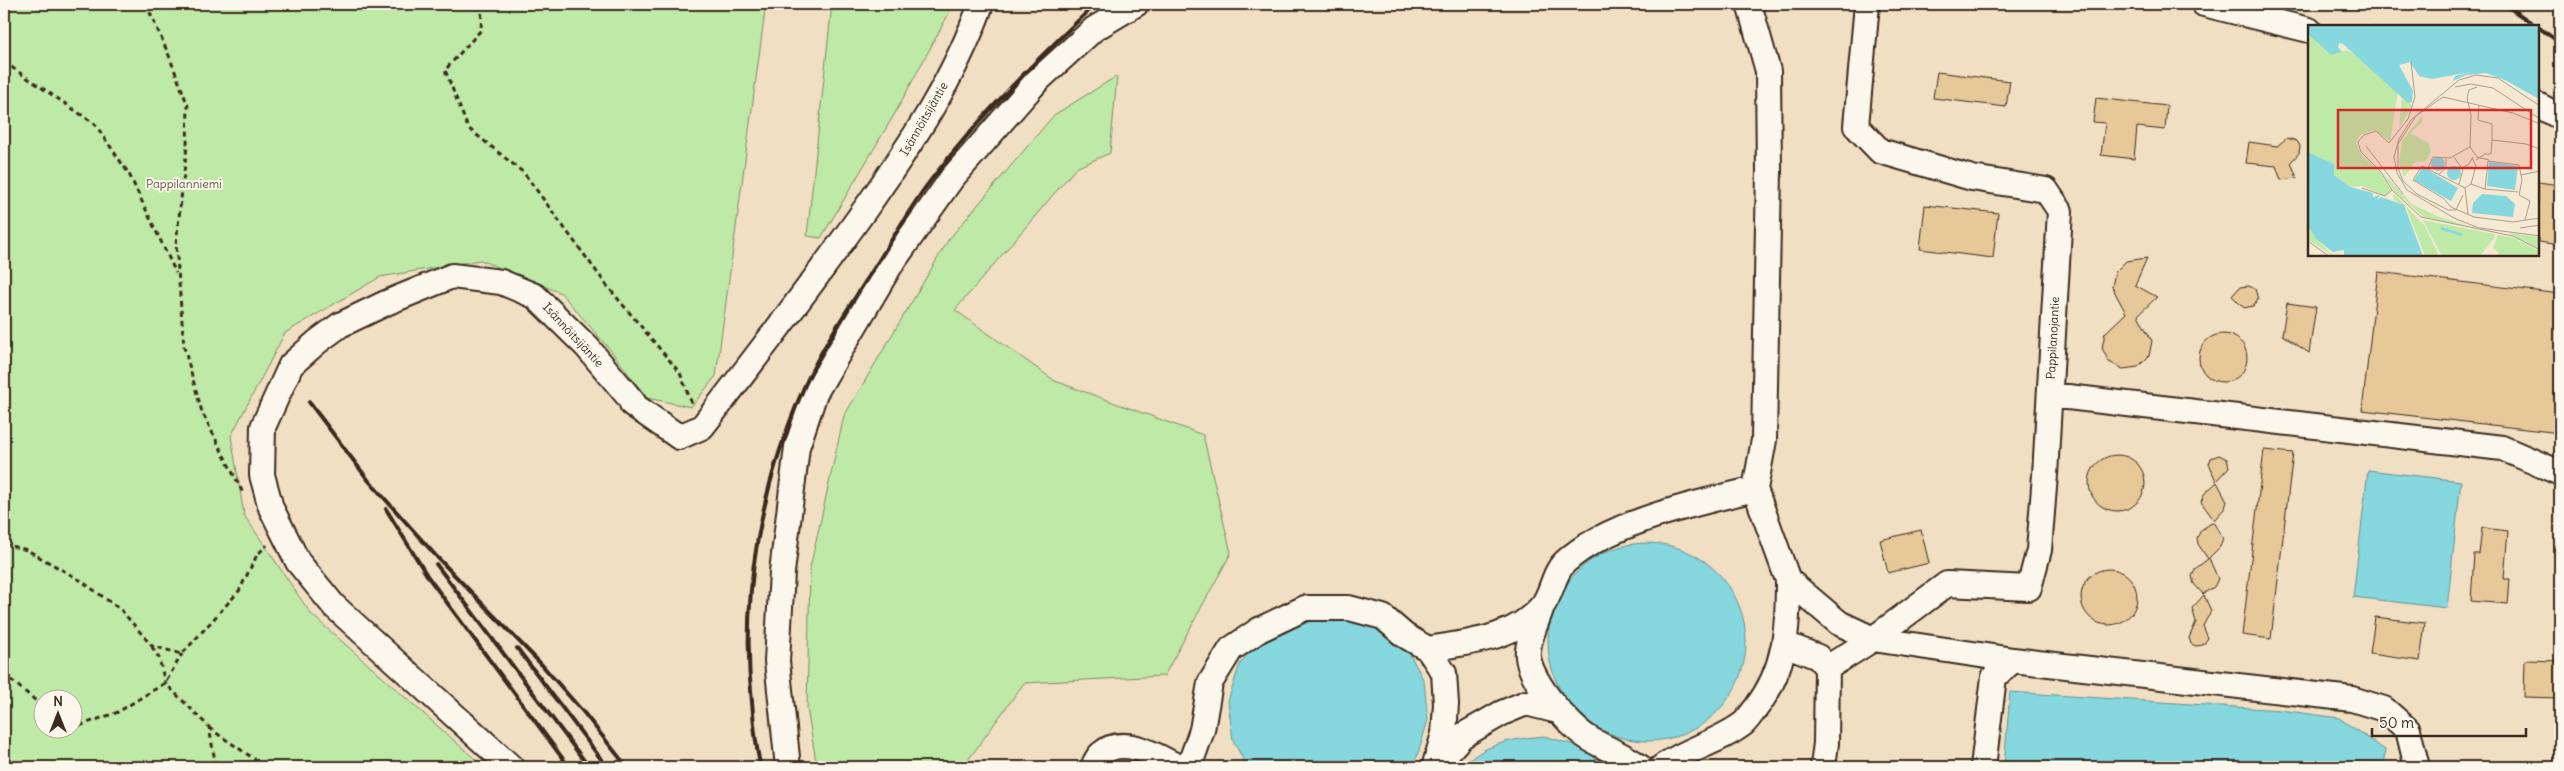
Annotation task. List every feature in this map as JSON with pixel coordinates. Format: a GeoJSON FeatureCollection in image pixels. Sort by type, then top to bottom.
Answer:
{"type":"FeatureCollection","features":[{"type":"Feature","properties":{"kind":"street","name":"Isännöitsijäntie"},"geometry":{"type":"LineString","coordinates":[[511,767],[334,606],[298,562],[271,508],[262,474],[263,426],[291,364],[340,325],[386,303],[452,276],[502,282],[535,296],[586,347],[633,402],[632,404],[679,437],[702,427],[830,259],[899,161],[930,113],[971,31],[981,4]]}},
{"type":"Feature","properties":{"kind":"street"},"geometry":{"type":"LineString","coordinates":[[788,767],[777,661],[782,572],[797,448],[815,393],[890,266],[952,178],[1036,82],[1094,29],[1136,4]]}},
{"type":"Feature","properties":{"kind":"street"},"geometry":{"type":"LineString","coordinates":[[1662,767],[1744,723],[1766,695],[1783,656],[1785,644],[1788,615],[1788,580],[1755,489],[1764,440],[1768,72],[1749,4]]}},
{"type":"Feature","properties":{"kind":"street","name":"Pappilanojantie"},"geometry":{"type":"LineString","coordinates":[[1827,668],[1873,639],[1947,584],[2029,588],[2038,550],[2051,395],[2060,211],[2046,190],[1972,178],[1880,151],[1856,126],[1867,4]]}},
{"type":"Feature","properties":{"kind":"street"},"geometry":{"type":"LineString","coordinates":[[2204,4],[2308,30]]}},
{"type":"Feature","properties":{"kind":"street"},"geometry":{"type":"LineString","coordinates":[[2539,106],[2560,117]]}},
{"type":"Feature","properties":{"kind":"street"},"geometry":{"type":"LineString","coordinates":[[2051,395],[2502,448],[2560,472]]}},
{"type":"Feature","properties":{"kind":"street"},"geometry":{"type":"LineString","coordinates":[[1640,767],[1630,759],[1588,738],[1558,711],[1537,680],[1527,651],[1543,606],[1564,563],[1600,538],[1695,504],[1755,489]]}},
{"type":"Feature","properties":{"kind":"street"},"geometry":{"type":"LineString","coordinates":[[1788,580],[1839,623],[1873,639],[2013,660],[2352,699],[2384,709],[2408,730],[2417,767]]}},
{"type":"Feature","properties":{"kind":"street"},"geometry":{"type":"LineString","coordinates":[[1428,649],[1489,639],[1514,630],[1543,606]]}},
{"type":"Feature","properties":{"kind":"street"},"geometry":{"type":"LineString","coordinates":[[1189,767],[1202,730],[1210,683],[1231,649],[1259,630],[1305,608],[1349,608],[1383,617],[1404,635],[1428,649],[1444,673],[1446,704],[1444,734],[1434,767]]}},
{"type":"Feature","properties":{"kind":"street"},"geometry":{"type":"LineString","coordinates":[[1785,644],[1818,656],[1827,668],[1826,743],[1823,767]]}},
{"type":"Feature","properties":{"kind":"street"},"geometry":{"type":"LineString","coordinates":[[1983,767],[1994,677],[2013,660]]}},
{"type":"Feature","properties":{"kind":"street"},"geometry":{"type":"LineString","coordinates":[[1434,767],[1462,736],[1502,713],[1526,703],[1558,711]]}},
{"type":"Feature","properties":{"kind":"street"},"geometry":{"type":"LineString","coordinates":[[1093,767],[1100,754],[1116,746],[1148,750],[1178,767]]}},
{"type":"Feature","properties":{"kind":"path"},"geometry":{"type":"LineString","coordinates":[[146,4],[188,106],[187,146],[176,244],[184,347],[202,412],[234,479],[245,496]]}},
{"type":"Feature","properties":{"kind":"path"},"geometry":{"type":"LineString","coordinates":[[149,9],[151,4]]}},
{"type":"Feature","properties":{"kind":"path"},"geometry":{"type":"LineString","coordinates":[[482,4],[481,30],[445,70],[468,128],[524,173],[608,287],[680,373],[702,427]]}},
{"type":"Feature","properties":{"kind":"path"},"geometry":{"type":"LineString","coordinates":[[4,62],[95,124],[128,174],[177,276]]}},
{"type":"Feature","properties":{"kind":"path"},"geometry":{"type":"LineString","coordinates":[[82,725],[118,712],[165,683],[182,654],[239,591],[257,555],[272,540],[285,536]]}},
{"type":"Feature","properties":{"kind":"path"},"geometry":{"type":"LineString","coordinates":[[4,544],[27,550],[80,580],[121,610],[152,646],[159,658],[165,683],[209,727],[266,767]]}},
{"type":"Feature","properties":{"kind":"path"},"geometry":{"type":"LineString","coordinates":[[152,646],[182,654]]}},
{"type":"Feature","properties":{"kind":"path"},"geometry":{"type":"LineString","coordinates":[[4,674],[32,698]]}},
{"type":"Feature","properties":{"kind":"path"},"geometry":{"type":"LineString","coordinates":[[209,727],[216,767]]}},
{"type":"Feature","properties":{"kind":"shaded area"},"geometry":{"type":"Polygon","coordinates":[[[766,4],[2560,4],[2560,767],[484,767],[311,614],[244,515],[231,436],[285,333],[380,277],[480,260],[561,293],[612,352],[647,398],[716,376],[766,4]]]}},
{"type":"Feature","properties":{"kind":"green space","name":"Pappilanniemi"},"geometry":{"type":"Polygon","coordinates":[[[4,4],[766,4],[716,376],[691,407],[647,398],[612,352],[561,293],[480,260],[380,277],[285,333],[231,436],[244,515],[311,614],[484,767],[4,767],[4,4]]]}},
{"type":"Feature","properties":{"kind":"green space"},"geometry":{"type":"Polygon","coordinates":[[[832,4],[954,4],[894,115],[821,238],[807,236],[832,4]]]}},
{"type":"Feature","properties":{"kind":"green space"},"geometry":{"type":"Polygon","coordinates":[[[1117,76],[1110,153],[1076,168],[955,310],[1055,381],[1203,435],[1231,553],[1164,676],[1024,683],[963,767],[817,767],[807,708],[810,568],[844,416],[949,239],[1054,115],[1117,76]]]}},
{"type":"Feature","properties":{"kind":"water"},"geometry":{"type":"Polygon","coordinates":[[[2368,470],[2461,481],[2447,608],[2353,597],[2368,470]]]}},
{"type":"Feature","properties":{"kind":"water"},"geometry":{"type":"Polygon","coordinates":[[[1637,543],[1657,543],[1676,547],[1694,555],[1710,565],[1724,579],[1742,613],[1746,642],[1742,671],[1734,689],[1724,705],[1710,719],[1676,737],[1657,741],[1637,741],[1618,737],[1600,729],[1584,719],[1570,705],[1552,671],[1548,652],[1548,632],[1552,613],[1560,595],[1570,579],[1584,565],[1618,547],[1637,543]]]}},
{"type":"Feature","properties":{"kind":"water"},"geometry":{"type":"Polygon","coordinates":[[[1299,615],[1375,622],[1406,647],[1424,681],[1428,720],[1417,757],[1409,767],[1247,767],[1233,740],[1228,701],[1240,664],[1264,634],[1299,615]]]}},
{"type":"Feature","properties":{"kind":"water"},"geometry":{"type":"Polygon","coordinates":[[[2010,692],[2281,710],[2339,718],[2385,750],[2383,767],[2004,767],[2010,692]]]}},
{"type":"Feature","properties":{"kind":"water"},"geometry":{"type":"Polygon","coordinates":[[[1544,736],[1581,747],[1606,767],[1463,767],[1480,752],[1490,747],[1510,741],[1544,736]]]}},
{"type":"Feature","properties":{"kind":"water"},"geometry":{"type":"Polygon","coordinates":[[[1133,761],[1144,767],[1106,767],[1133,761]]]}},
{"type":"Feature","properties":{"kind":"building"},"geometry":{"type":"Polygon","coordinates":[[[1937,72],[2010,81],[2006,107],[1933,98],[1937,72]]]}},
{"type":"Feature","properties":{"kind":"building"},"geometry":{"type":"Polygon","coordinates":[[[2096,98],[2167,106],[2165,130],[2137,127],[2134,159],[2101,155],[2105,123],[2093,122],[2096,98]]]}},
{"type":"Feature","properties":{"kind":"building"},"geometry":{"type":"Polygon","coordinates":[[[2287,138],[2297,141],[2300,146],[2299,153],[2291,162],[2297,178],[2281,180],[2276,166],[2246,163],[2249,142],[2277,146],[2287,138]]]}},
{"type":"Feature","properties":{"kind":"building"},"geometry":{"type":"Polygon","coordinates":[[[2539,182],[2560,185],[2560,245],[2539,242],[2539,182]]]}},
{"type":"Feature","properties":{"kind":"building"},"geometry":{"type":"Polygon","coordinates":[[[1925,205],[1998,213],[1993,258],[1920,249],[1925,205]]]}},
{"type":"Feature","properties":{"kind":"building"},"geometry":{"type":"Polygon","coordinates":[[[2147,258],[2135,285],[2157,297],[2138,315],[2152,341],[2149,356],[2138,367],[2123,369],[2109,362],[2102,348],[2105,333],[2126,313],[2112,287],[2115,272],[2126,261],[2147,258]]]}},
{"type":"Feature","properties":{"kind":"building"},"geometry":{"type":"Polygon","coordinates":[[[2378,272],[2560,294],[2560,433],[2362,410],[2378,272]]]}},
{"type":"Feature","properties":{"kind":"building"},"geometry":{"type":"Polygon","coordinates":[[[2249,286],[2255,289],[2258,299],[2253,306],[2244,308],[2232,296],[2240,287],[2249,286]]]}},
{"type":"Feature","properties":{"kind":"building"},"geometry":{"type":"Polygon","coordinates":[[[2287,303],[2316,307],[2309,353],[2282,335],[2287,303]]]}},
{"type":"Feature","properties":{"kind":"building"},"geometry":{"type":"Polygon","coordinates":[[[2218,334],[2228,334],[2240,341],[2247,353],[2247,363],[2240,375],[2228,382],[2218,382],[2210,378],[2203,371],[2199,363],[2199,353],[2203,345],[2210,338],[2218,334]]]}},
{"type":"Feature","properties":{"kind":"building"},"geometry":{"type":"Polygon","coordinates":[[[2264,450],[2293,453],[2271,639],[2242,635],[2264,450]]]}},
{"type":"Feature","properties":{"kind":"building"},"geometry":{"type":"Polygon","coordinates":[[[2117,455],[2128,457],[2137,463],[2143,472],[2145,483],[2143,494],[2137,503],[2128,509],[2117,511],[2106,509],[2097,503],[2091,494],[2089,483],[2091,472],[2097,463],[2106,457],[2117,455]]]}},
{"type":"Feature","properties":{"kind":"building"},"geometry":{"type":"Polygon","coordinates":[[[2219,455],[2227,459],[2229,467],[2216,481],[2209,464],[2211,458],[2219,455]]]}},
{"type":"Feature","properties":{"kind":"building"},"geometry":{"type":"Polygon","coordinates":[[[2217,482],[2227,501],[2225,508],[2214,520],[2201,502],[2204,494],[2217,482]]]}},
{"type":"Feature","properties":{"kind":"building"},"geometry":{"type":"Polygon","coordinates":[[[2213,522],[2223,538],[2220,547],[2209,558],[2218,579],[2214,587],[2203,594],[2194,584],[2192,576],[2196,568],[2208,559],[2198,544],[2197,538],[2201,530],[2213,522]]]}},
{"type":"Feature","properties":{"kind":"building"},"geometry":{"type":"Polygon","coordinates":[[[2482,528],[2508,531],[2504,579],[2510,579],[2508,604],[2471,601],[2474,554],[2479,554],[2482,528]]]}},
{"type":"Feature","properties":{"kind":"building"},"geometry":{"type":"Polygon","coordinates":[[[1921,530],[1929,563],[1888,573],[1880,540],[1921,530]]]}},
{"type":"Feature","properties":{"kind":"building"},"geometry":{"type":"Polygon","coordinates":[[[2109,569],[2120,571],[2129,577],[2135,586],[2137,597],[2135,608],[2129,617],[2120,623],[2109,625],[2098,623],[2089,617],[2083,608],[2081,597],[2083,586],[2089,577],[2098,571],[2109,569]]]}},
{"type":"Feature","properties":{"kind":"building"},"geometry":{"type":"Polygon","coordinates":[[[2204,595],[2211,611],[2203,626],[2208,638],[2203,645],[2196,646],[2191,644],[2189,638],[2196,622],[2192,608],[2204,595]]]}},
{"type":"Feature","properties":{"kind":"building"},"geometry":{"type":"Polygon","coordinates":[[[2375,617],[2425,623],[2420,661],[2370,654],[2375,617]]]}},
{"type":"Feature","properties":{"kind":"building"},"geometry":{"type":"Polygon","coordinates":[[[2525,660],[2560,661],[2560,698],[2524,697],[2525,660]]]}},
{"type":"Feature","properties":{"kind":"railway"},"geometry":{"type":"LineString","coordinates":[[761,767],[755,735],[749,662],[749,621],[752,581],[758,540],[776,461],[805,385],[837,326],[923,190],[969,133],[1052,46],[1096,4]]}},
{"type":"Feature","properties":{"kind":"railway"},"geometry":{"type":"LineString","coordinates":[[2504,4],[2535,25]]}},
{"type":"Feature","properties":{"kind":"railway"},"geometry":{"type":"LineString","coordinates":[[2539,28],[2560,43]]}},
{"type":"Feature","properties":{"kind":"railway"},"geometry":{"type":"LineString","coordinates":[[309,402],[369,481],[437,557],[542,665],[584,713],[627,767]]}},
{"type":"Feature","properties":{"kind":"railway"},"geometry":{"type":"LineString","coordinates":[[386,509],[428,577],[569,767]]}},
{"type":"Feature","properties":{"kind":"railway"},"geometry":{"type":"LineString","coordinates":[[436,564],[589,767]]}},
{"type":"Feature","properties":{"kind":"railway"},"geometry":{"type":"LineString","coordinates":[[517,648],[607,767]]}}]}
